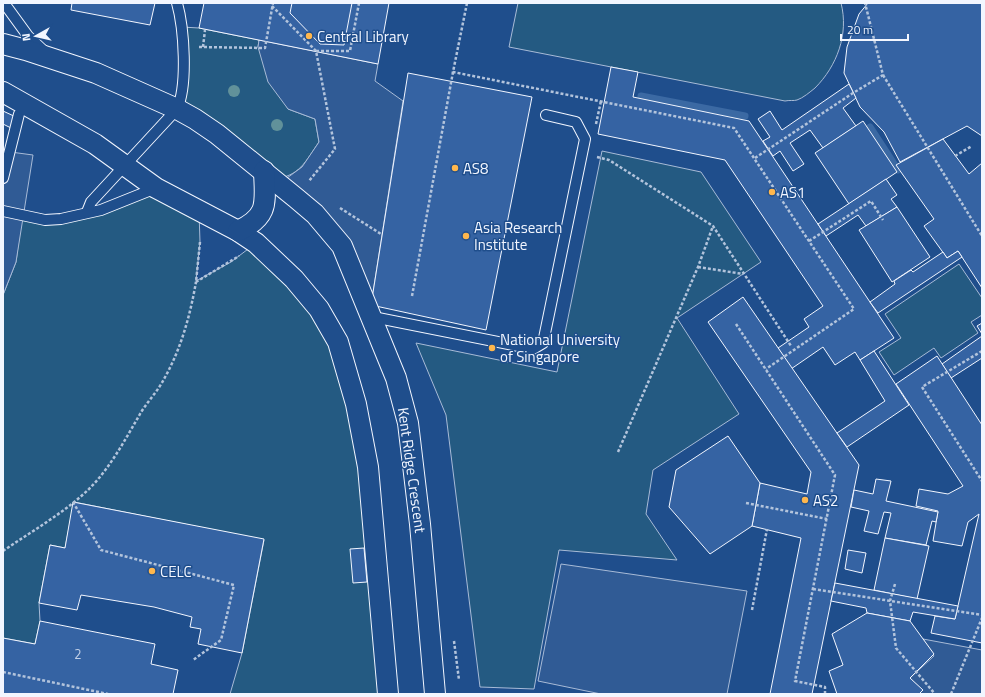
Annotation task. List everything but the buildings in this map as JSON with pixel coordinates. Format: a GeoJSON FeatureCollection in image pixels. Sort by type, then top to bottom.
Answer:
{"type":"FeatureCollection","features":[{"type":"Feature","properties":{"kind":"street","name":"Kent Ridge Crescent"},"geometry":{"type":"LineString","coordinates":[[3,44],[52,58],[96,73],[177,109],[217,134],[264,171],[315,214],[342,246],[373,317],[396,378],[408,423],[420,524],[435,694]]}},
{"type":"Feature","properties":{"kind":"street"},"geometry":{"type":"LineString","coordinates":[[3,92],[95,144],[156,188],[238,231],[256,243],[294,279],[319,309],[338,342],[356,404],[368,467],[388,694]]}},
{"type":"Feature","properties":{"kind":"street"},"geometry":{"type":"LineString","coordinates":[[238,231],[254,223],[265,208],[264,171]]}},
{"type":"Feature","properties":{"kind":"lane"},"geometry":{"type":"LineString","coordinates":[[4,3],[28,36],[52,58]]}},
{"type":"Feature","properties":{"kind":"lane"},"geometry":{"type":"LineString","coordinates":[[87,212],[91,202],[177,109],[182,98],[182,27],[177,3]]}},
{"type":"Feature","properties":{"kind":"lane"},"geometry":{"type":"LineString","coordinates":[[3,178],[19,114]]}},
{"type":"Feature","properties":{"kind":"lane"},"geometry":{"type":"LineString","coordinates":[[373,317],[533,349],[543,343],[585,139],[576,122],[546,115]]}},
{"type":"Feature","properties":{"kind":"lane"},"geometry":{"type":"LineString","coordinates":[[3,210],[45,220],[101,210],[156,188]]}},
{"type":"Feature","properties":{"kind":"path"},"geometry":{"type":"LineString","coordinates":[[316,51],[350,51],[359,3]]}},
{"type":"Feature","properties":{"kind":"path"},"geometry":{"type":"LineString","coordinates":[[412,296],[467,3]]}},
{"type":"Feature","properties":{"kind":"path"},"geometry":{"type":"LineString","coordinates":[[865,3],[883,75],[982,236]]}},
{"type":"Feature","properties":{"kind":"path"},"geometry":{"type":"LineString","coordinates":[[182,46],[265,48],[272,4]]}},
{"type":"Feature","properties":{"kind":"path"},"geometry":{"type":"LineString","coordinates":[[272,4],[316,51],[334,149],[296,198]]}},
{"type":"Feature","properties":{"kind":"path"},"geometry":{"type":"LineString","coordinates":[[203,47],[206,30]]}},
{"type":"Feature","properties":{"kind":"path"},"geometry":{"type":"LineString","coordinates":[[453,72],[734,128],[854,309],[766,369]]}},
{"type":"Feature","properties":{"kind":"path"},"geometry":{"type":"LineString","coordinates":[[755,158],[853,93],[883,75]]}},
{"type":"Feature","properties":{"kind":"path"},"geometry":{"type":"LineString","coordinates":[[955,156],[972,146]]}},
{"type":"Feature","properties":{"kind":"path"},"geometry":{"type":"LineString","coordinates":[[590,156],[609,160],[713,226],[791,346]]}},
{"type":"Feature","properties":{"kind":"path"},"geometry":{"type":"LineString","coordinates":[[810,241],[871,201],[883,220]]}},
{"type":"Feature","properties":{"kind":"path"},"geometry":{"type":"LineString","coordinates":[[337,206],[381,234]]}},
{"type":"Feature","properties":{"kind":"path"},"geometry":{"type":"LineString","coordinates":[[618,452],[698,267],[713,226]]}},
{"type":"Feature","properties":{"kind":"path"},"geometry":{"type":"LineString","coordinates":[[3,551],[73,502],[89,488],[109,465],[146,404],[164,381],[177,355],[188,321],[196,282],[200,242]]}},
{"type":"Feature","properties":{"kind":"path"},"geometry":{"type":"LineString","coordinates":[[196,282],[231,262],[256,243]]}},
{"type":"Feature","properties":{"kind":"path"},"geometry":{"type":"LineString","coordinates":[[698,267],[743,274]]}},
{"type":"Feature","properties":{"kind":"path"},"geometry":{"type":"LineString","coordinates":[[736,324],[835,475],[795,681],[825,687],[825,694]]}},
{"type":"Feature","properties":{"kind":"path"},"geometry":{"type":"LineString","coordinates":[[982,350],[922,387],[982,481]]}},
{"type":"Feature","properties":{"kind":"path"},"geometry":{"type":"LineString","coordinates":[[73,502],[102,550],[234,585],[221,640],[193,660]]}},
{"type":"Feature","properties":{"kind":"path"},"geometry":{"type":"LineString","coordinates":[[746,503],[827,519]]}},
{"type":"Feature","properties":{"kind":"path"},"geometry":{"type":"LineString","coordinates":[[752,610],[767,529]]}},
{"type":"Feature","properties":{"kind":"path"},"geometry":{"type":"LineString","coordinates":[[895,584],[890,601],[896,648],[935,694]]}},
{"type":"Feature","properties":{"kind":"path"},"geometry":{"type":"LineString","coordinates":[[813,589],[982,617],[951,694]]}},
{"type":"Feature","properties":{"kind":"path"},"geometry":{"type":"LineString","coordinates":[[3,672],[108,694]]}},
{"type":"Feature","properties":{"kind":"shaded area"},"geometry":{"type":"Polygon","coordinates":[[[518,3],[841,3],[843,15],[842,38],[835,60],[823,79],[815,88],[802,98],[785,101],[509,47],[518,3]]]}},
{"type":"Feature","properties":{"kind":"shaded area"},"geometry":{"type":"Polygon","coordinates":[[[182,27],[199,28],[259,40],[258,47],[288,109],[315,119],[319,142],[301,167],[290,175],[274,179],[177,109],[182,27]]]}},
{"type":"Feature","properties":{"kind":"shaded area"},"geometry":{"type":"Polygon","coordinates":[[[259,40],[378,64],[375,81],[403,101],[371,305],[342,246],[274,179],[287,178],[302,167],[319,142],[315,119],[288,109],[268,82],[258,47],[259,40]]]}},
{"type":"Feature","properties":{"kind":"shaded area"},"geometry":{"type":"Polygon","coordinates":[[[3,151],[33,155],[16,262],[3,295],[3,151]]]}},
{"type":"Feature","properties":{"kind":"shaded area"},"geometry":{"type":"Polygon","coordinates":[[[602,151],[701,172],[761,262],[677,318],[739,414],[653,470],[646,514],[677,560],[559,550],[534,689],[480,687],[446,415],[416,343],[557,372],[602,151]]]}},
{"type":"Feature","properties":{"kind":"shaded area"},"geometry":{"type":"Polygon","coordinates":[[[156,188],[199,212],[200,242],[196,281],[231,262],[256,243],[319,309],[356,404],[388,694],[230,694],[242,653],[264,540],[74,502],[65,548],[50,545],[39,603],[40,621],[35,644],[3,638],[3,295],[16,262],[22,216],[61,219],[156,188]]]}},
{"type":"Feature","properties":{"kind":"shaded area"},"geometry":{"type":"Polygon","coordinates":[[[959,264],[982,298],[982,315],[971,322],[978,333],[941,358],[934,348],[894,375],[879,352],[901,338],[885,314],[959,264]]]}},
{"type":"Feature","properties":{"kind":"shaded area"},"geometry":{"type":"Polygon","coordinates":[[[561,564],[747,591],[727,694],[601,694],[538,681],[561,564]]]}},
{"type":"Feature","properties":{"kind":"shaded area"},"geometry":{"type":"Polygon","coordinates":[[[923,639],[982,650],[982,694],[919,694],[922,690],[910,678],[934,656],[923,639]]]}},
{"type":"Feature","properties":{"kind":"waterway"},"geometry":{"type":"LineString","coordinates":[[641,96],[745,116]]}},
{"type":"Feature","properties":{"kind":"waterway"},"geometry":{"type":"LineString","coordinates":[[870,127],[898,170]]}},
{"type":"Feature","properties":{"kind":"place","name":"Central Library"},"geometry":{"type":"Point","coordinates":[309,36]}},
{"type":"Feature","properties":{"kind":"place","name":"AS8"},"geometry":{"type":"Point","coordinates":[455,168]}},
{"type":"Feature","properties":{"kind":"place","name":"AS1"},"geometry":{"type":"Point","coordinates":[772,192]}},
{"type":"Feature","properties":{"kind":"place","name":"Asia Research Institute"},"geometry":{"type":"Point","coordinates":[466,236]}},
{"type":"Feature","properties":{"kind":"place","name":"National University of Singapore"},"geometry":{"type":"Point","coordinates":[492,348]}},
{"type":"Feature","properties":{"kind":"place","name":"AS2"},"geometry":{"type":"Point","coordinates":[805,500]}},
{"type":"Feature","properties":{"kind":"place","name":"CELC"},"geometry":{"type":"Point","coordinates":[152,571]}}]}
